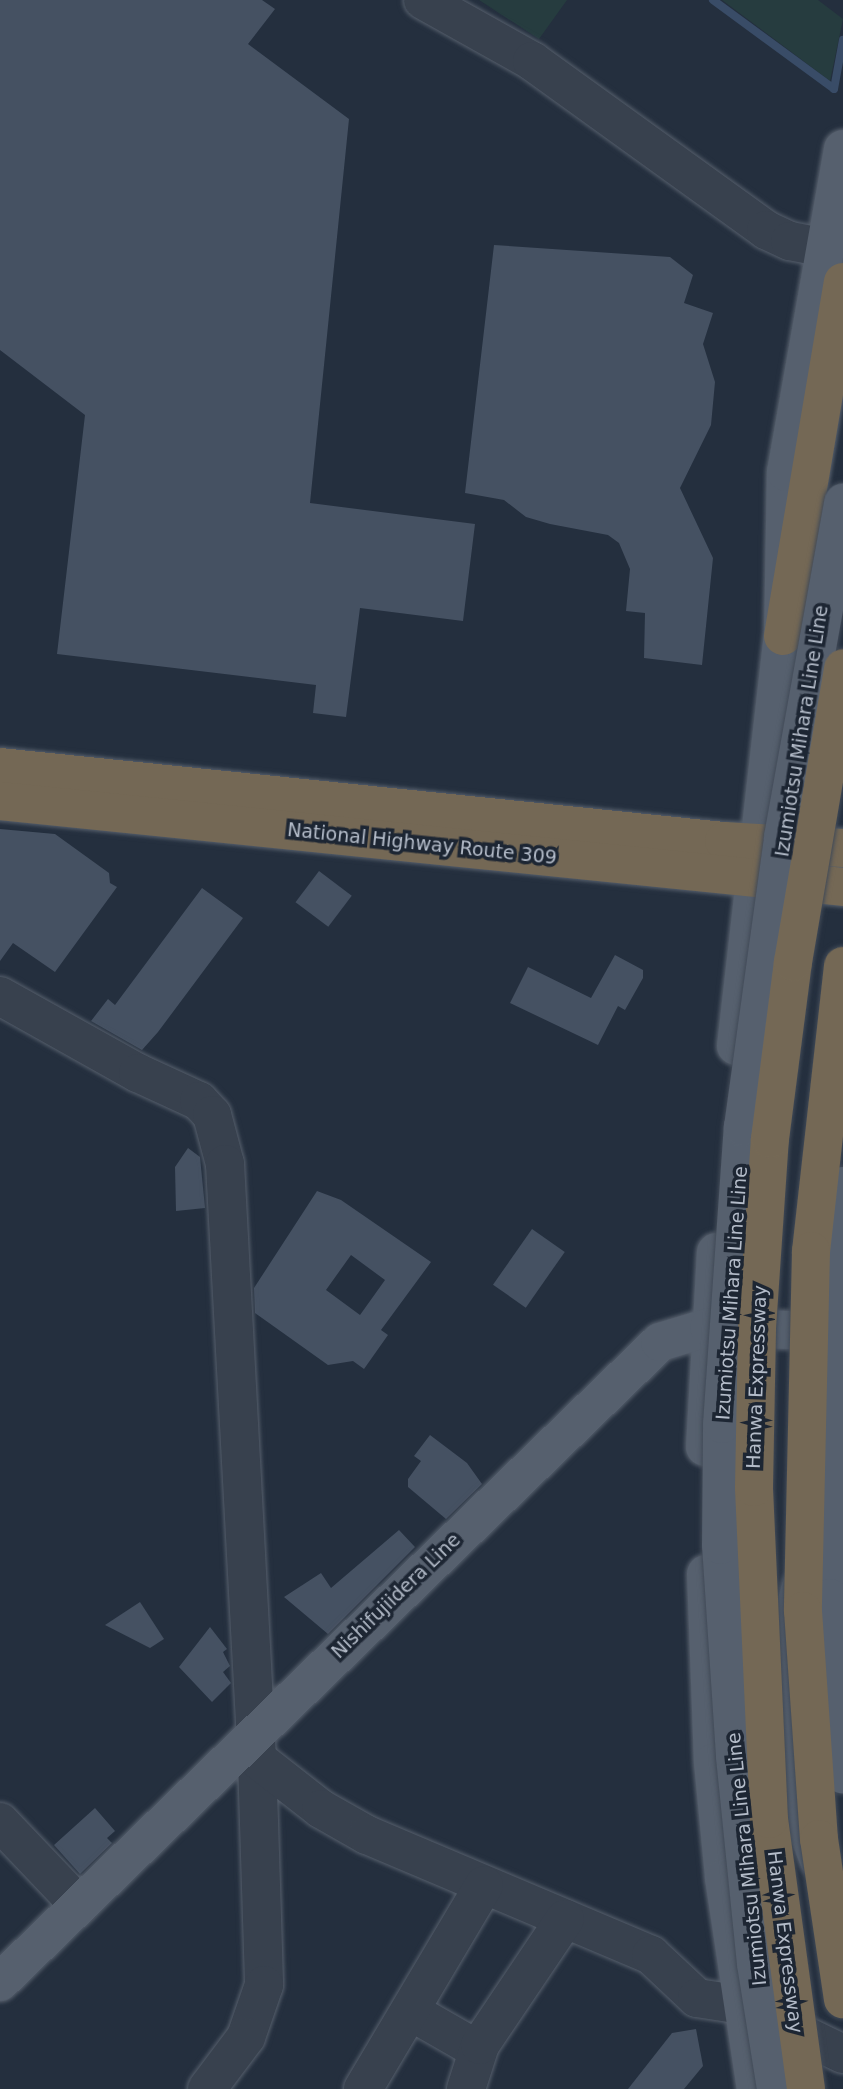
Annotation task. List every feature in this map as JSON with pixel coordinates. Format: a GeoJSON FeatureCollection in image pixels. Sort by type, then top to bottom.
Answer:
{"type":"FeatureCollection","features":[{"type":"Feature","properties":{"kind":"highway"},"geometry":{"type":"LineString","coordinates":[[799,637],[843,282]]}},
{"type":"Feature","properties":{"kind":"highway"},"geometry":{"type":"LineString","coordinates":[[799,637],[843,394]]}},
{"type":"Feature","properties":{"kind":"highway","name":"Hanwa Expressway"},"geometry":{"type":"LineString","coordinates":[[806,2089],[788,1983],[766,1777],[754,1488],[757,1328],[777,1084],[843,668]]}},
{"type":"Feature","properties":{"kind":"highway","name":"National Highway Route 309"},"geometry":{"type":"LineString","coordinates":[[0,767],[755,862],[843,887]]}},
{"type":"Feature","properties":{"kind":"highway","name":"National Highway Route 309"},"geometry":{"type":"LineString","coordinates":[[0,801],[755,862],[843,848]]}},
{"type":"Feature","properties":{"kind":"highway"},"geometry":{"type":"LineString","coordinates":[[843,966],[811,1251],[803,1611],[819,1839],[843,1999]]}},
{"type":"Feature","properties":{"kind":"main road"},"geometry":{"type":"LineString","coordinates":[[756,2089],[723,1865],[708,1664],[705,1392],[709,1327],[755,862],[799,637],[786,472],[843,149]]}},
{"type":"Feature","properties":{"kind":"main road","name":"Izumiotsu Mihara Line Line"},"geometry":{"type":"LineString","coordinates":[[776,2089],[756,1964],[735,1756],[721,1545],[722,1424],[743,1127],[799,637],[843,502]]}},
{"type":"Feature","properties":{"kind":"main road"},"geometry":{"type":"LineString","coordinates":[[843,1186],[830,1598],[843,1775]]}},
{"type":"Feature","properties":{"kind":"main road","name":"Nishifujiidera Line"},"geometry":{"type":"LineString","coordinates":[[0,1982],[79,1905],[256,1746],[660,1342],[709,1327],[843,1332]]}},
{"type":"Feature","properties":{"kind":"main road"},"geometry":{"type":"LineString","coordinates":[[843,1480],[790,1618],[782,1652],[780,1714],[787,1780],[807,1839],[843,1898]]}},
{"type":"Feature","properties":{"kind":"street"},"geometry":{"type":"LineString","coordinates":[[423,0],[532,61],[766,230],[790,242],[825,248]]}},
{"type":"Feature","properties":{"kind":"street"},"geometry":{"type":"LineString","coordinates":[[0,996],[138,1073],[199,1101],[212,1115],[225,1164],[256,1746],[264,1985],[246,2036],[215,2087]]}},
{"type":"Feature","properties":{"kind":"street"},"geometry":{"type":"LineString","coordinates":[[256,1746],[321,1809],[367,1835],[651,1955],[697,1998],[742,2006],[843,2054]]}},
{"type":"Feature","properties":{"kind":"street"},"geometry":{"type":"LineString","coordinates":[[0,1822],[79,1905]]}},
{"type":"Feature","properties":{"kind":"street"},"geometry":{"type":"LineString","coordinates":[[363,2089],[484,1885]]}},
{"type":"Feature","properties":{"kind":"street"},"geometry":{"type":"LineString","coordinates":[[466,2089],[478,2050],[565,1919]]}},
{"type":"Feature","properties":{"kind":"street"},"geometry":{"type":"LineString","coordinates":[[410,2011],[478,2050]]}},
{"type":"Feature","properties":{"kind":"green space"},"geometry":{"type":"Polygon","coordinates":[[[479,0],[567,0],[539,39],[479,0]]]}},
{"type":"Feature","properties":{"kind":"green space"},"geometry":{"type":"Polygon","coordinates":[[[722,0],[818,0],[843,19],[830,81],[722,0]]]}},
{"type":"Feature","properties":{"kind":"building"},"geometry":{"type":"Polygon","coordinates":[[[0,0],[262,0],[275,9],[248,44],[349,119],[310,503],[475,524],[463,621],[360,608],[346,717],[313,713],[316,685],[57,654],[85,415],[0,350],[0,0]]]}},
{"type":"Feature","properties":{"kind":"building"},"geometry":{"type":"Polygon","coordinates":[[[494,245],[670,257],[693,275],[684,303],[713,313],[703,344],[715,382],[711,425],[680,488],[713,558],[702,665],[644,658],[645,613],[626,611],[630,569],[619,543],[608,535],[526,517],[504,500],[465,493],[494,245]]]}},
{"type":"Feature","properties":{"kind":"building"},"geometry":{"type":"Polygon","coordinates":[[[0,829],[55,834],[109,873],[110,883],[117,887],[55,972],[13,943],[0,961],[0,829]]]}},
{"type":"Feature","properties":{"kind":"building"},"geometry":{"type":"Polygon","coordinates":[[[319,871],[352,896],[328,927],[296,902],[319,871]]]}},
{"type":"Feature","properties":{"kind":"building"},"geometry":{"type":"Polygon","coordinates":[[[202,888],[243,918],[158,1032],[142,1050],[91,1021],[108,999],[115,1005],[202,888]]]}},
{"type":"Feature","properties":{"kind":"building"},"geometry":{"type":"Polygon","coordinates":[[[615,955],[643,970],[643,978],[625,1010],[618,1006],[598,1045],[510,1003],[528,967],[591,998],[615,955]]]}},
{"type":"Feature","properties":{"kind":"building"},"geometry":{"type":"Polygon","coordinates":[[[188,1148],[200,1157],[205,1208],[176,1211],[175,1167],[188,1148]]]}},
{"type":"Feature","properties":{"kind":"building"},"geometry":{"type":"Polygon","coordinates":[[[317,1191],[341,1200],[431,1262],[381,1330],[388,1335],[364,1369],[353,1361],[328,1365],[255,1313],[254,1288],[317,1191]],[[351,1255],[326,1290],[360,1315],[385,1280],[351,1255]]]}},
{"type":"Feature","properties":{"kind":"building"},"geometry":{"type":"Polygon","coordinates":[[[532,1229],[565,1252],[526,1308],[493,1285],[532,1229]]]}},
{"type":"Feature","properties":{"kind":"building"},"geometry":{"type":"Polygon","coordinates":[[[430,1435],[467,1463],[482,1484],[446,1519],[408,1487],[408,1479],[421,1461],[414,1456],[430,1435]]]}},
{"type":"Feature","properties":{"kind":"building"},"geometry":{"type":"Polygon","coordinates":[[[399,1530],[415,1547],[328,1634],[284,1597],[321,1573],[331,1588],[399,1530]]]}},
{"type":"Feature","properties":{"kind":"building"},"geometry":{"type":"Polygon","coordinates":[[[140,1602],[164,1639],[150,1648],[105,1625],[140,1602]]]}},
{"type":"Feature","properties":{"kind":"building"},"geometry":{"type":"Polygon","coordinates":[[[210,1627],[227,1649],[223,1652],[230,1666],[223,1672],[231,1683],[212,1702],[179,1667],[210,1627]]]}},
{"type":"Feature","properties":{"kind":"building"},"geometry":{"type":"Polygon","coordinates":[[[95,1808],[115,1831],[107,1838],[112,1843],[80,1874],[54,1845],[95,1808]]]}},
{"type":"Feature","properties":{"kind":"building"},"geometry":{"type":"Polygon","coordinates":[[[696,2029],[703,2066],[684,2089],[628,2089],[672,2033],[696,2029]]]}},
{"type":"Feature","properties":{"kind":"waterway"},"geometry":{"type":"LineString","coordinates":[[713,0],[834,89],[843,40]]}}]}
